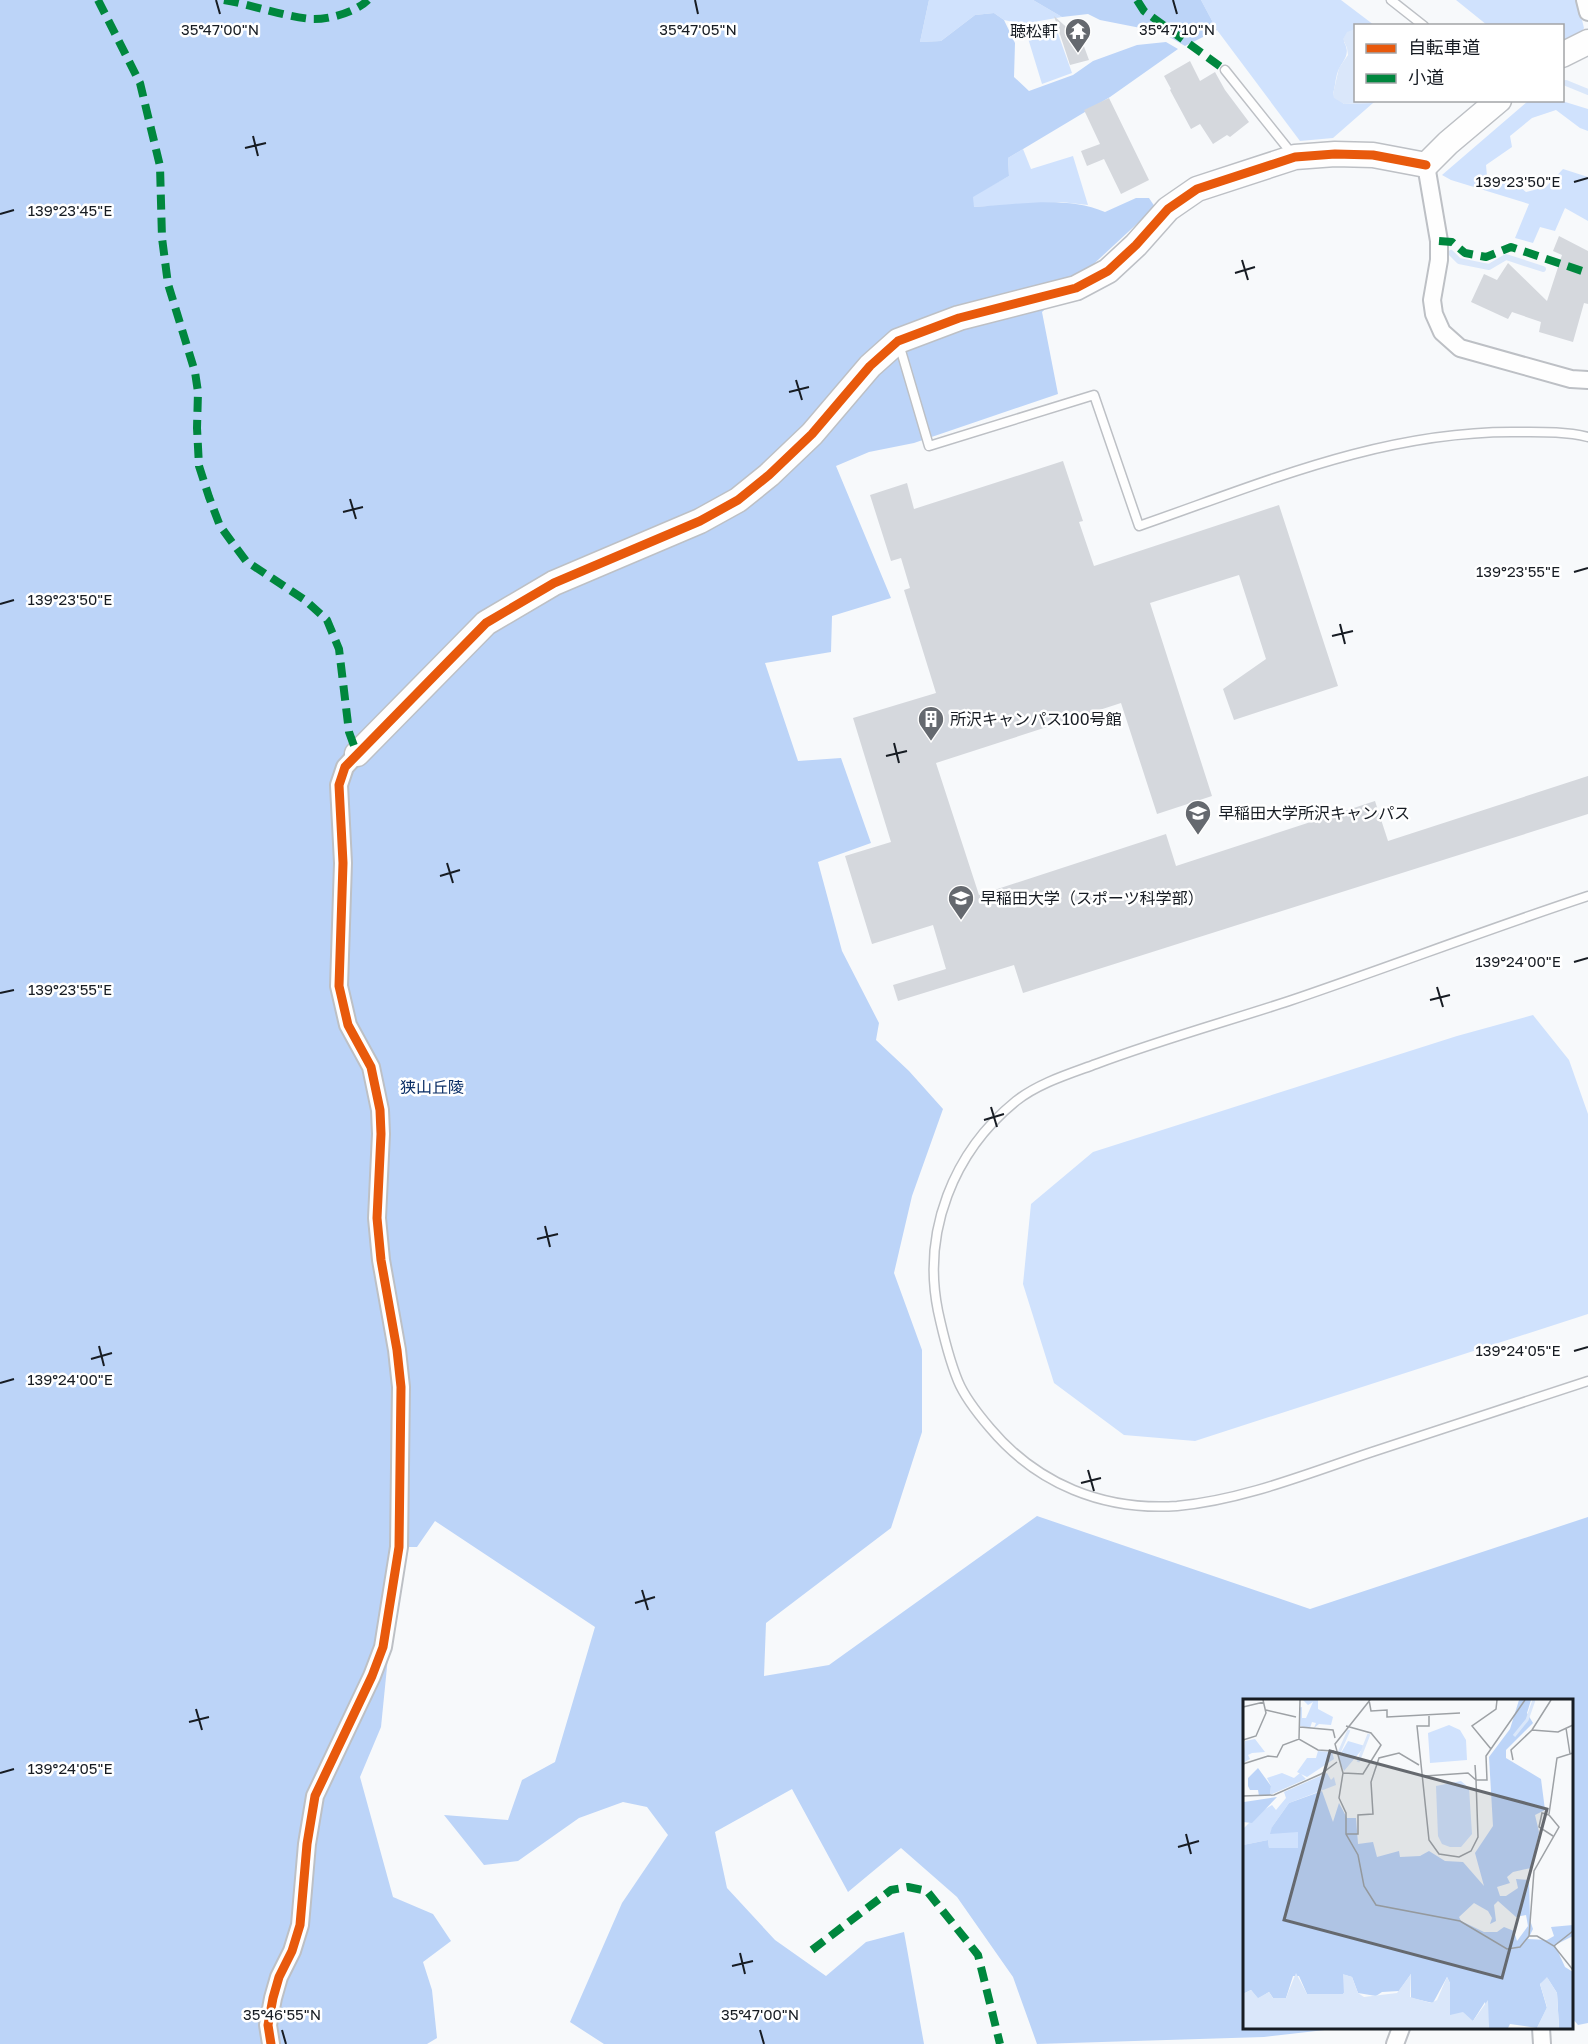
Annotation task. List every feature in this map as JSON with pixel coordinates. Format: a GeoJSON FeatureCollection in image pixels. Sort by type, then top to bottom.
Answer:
{"type":"FeatureCollection","features":[{"type":"Feature","properties":{"kind":"street"},"geometry":{"type":"LineString","coordinates":[[1585,0],[1588,12]]}},
{"type":"Feature","properties":{"kind":"street"},"geometry":{"type":"LineString","coordinates":[[1564,54],[1588,42]]}},
{"type":"Feature","properties":{"kind":"street"},"geometry":{"type":"LineString","coordinates":[[1426,165],[1496,102]]}},
{"type":"Feature","properties":{"kind":"street"},"geometry":{"type":"LineString","coordinates":[[271,2044],[268,2025],[273,1998],[300,1925],[307,1844],[315,1796],[372,1676],[383,1647],[399,1547],[401,1388],[398,1350],[381,1260],[377,1218],[380,1110],[371,1067],[348,1024],[339,987],[343,863],[339,785],[345,767],[486,623],[554,583],[700,521],[738,500],[769,476],[812,434],[870,366],[898,341],[959,318],[1076,288],[1108,271],[1136,245],[1168,209],[1197,189],[1295,157],[1335,154],[1373,155],[1426,165]]}},
{"type":"Feature","properties":{"kind":"street"},"geometry":{"type":"LineString","coordinates":[[1426,165],[1439,250],[1432,300],[1434,314],[1442,332],[1460,348],[1571,379],[1588,380]]}},
{"type":"Feature","properties":{"kind":"street"},"geometry":{"type":"LineString","coordinates":[[1395,2044],[1401,2029]]}},
{"type":"Feature","properties":{"kind":"street"},"geometry":{"type":"LineString","coordinates":[[1541,2029],[1542,2044]]}},
{"type":"Feature","properties":{"kind":"lane"},"geometry":{"type":"LineString","coordinates":[[1391,0],[1421,24]]}},
{"type":"Feature","properties":{"kind":"lane"},"geometry":{"type":"LineString","coordinates":[[1225,70],[1295,157]]}},
{"type":"Feature","properties":{"kind":"lane"},"geometry":{"type":"LineString","coordinates":[[898,341],[929,446],[1094,395],[1139,526],[1340,456],[1412,440],[1476,432],[1558,432],[1588,437]]}},
{"type":"Feature","properties":{"kind":"lane"},"geometry":{"type":"LineString","coordinates":[[1588,896],[1290,1000],[1127,1052],[1041,1085],[1017,1100],[995,1121],[974,1144],[960,1166],[944,1201],[936,1239],[934,1271],[934,1293],[942,1330],[958,1383],[976,1411],[1020,1459],[1046,1478],[1088,1495],[1124,1505],[1176,1506],[1227,1498],[1588,1381]]}},
{"type":"Feature","properties":{"kind":"shaded area"},"geometry":{"type":"Polygon","coordinates":[[[929,0],[1033,0],[1062,17],[1022,24],[1004,20],[994,13],[975,15],[941,41],[920,42],[929,0]]]}},
{"type":"Feature","properties":{"kind":"shaded area"},"geometry":{"type":"Polygon","coordinates":[[[1201,0],[1341,0],[1373,24],[1354,24],[1354,29],[1344,42],[1347,51],[1337,74],[1333,94],[1344,104],[1373,103],[1333,138],[1300,141],[1217,30],[1201,0]]]}},
{"type":"Feature","properties":{"kind":"shaded area"},"geometry":{"type":"Polygon","coordinates":[[[1456,0],[1577,0],[1584,28],[1581,33],[1564,43],[1564,24],[1486,24],[1456,0]]]}},
{"type":"Feature","properties":{"kind":"shaded area"},"geometry":{"type":"Polygon","coordinates":[[[1056,28],[1072,73],[1042,84],[1027,35],[1056,28]]]}},
{"type":"Feature","properties":{"kind":"shaded area"},"geometry":{"type":"Polygon","coordinates":[[[1354,29],[1354,102],[1375,102],[1373,103],[1344,104],[1334,98],[1339,68],[1348,55],[1343,39],[1347,32],[1354,29]]]}},
{"type":"Feature","properties":{"kind":"shaded area"},"geometry":{"type":"Polygon","coordinates":[[[1527,102],[1564,102],[1588,109],[1588,131],[1580,128],[1556,110],[1532,118],[1510,136],[1512,147],[1486,165],[1487,176],[1496,183],[1514,182],[1526,192],[1546,187],[1563,169],[1588,177],[1588,221],[1565,208],[1555,231],[1540,227],[1533,243],[1515,238],[1529,204],[1451,180],[1442,175],[1527,102]]]}},
{"type":"Feature","properties":{"kind":"shaded area"},"geometry":{"type":"Polygon","coordinates":[[[1023,149],[1031,169],[1073,156],[1088,205],[1061,202],[973,207],[973,196],[1009,176],[1008,158],[1023,149]]]}},
{"type":"Feature","properties":{"kind":"shaded area"},"geometry":{"type":"Polygon","coordinates":[[[1533,1015],[1569,1060],[1588,1114],[1588,1314],[1195,1441],[1124,1435],[1054,1383],[1023,1284],[1031,1204],[1093,1152],[1457,1036],[1533,1015]]]}},
{"type":"Feature","properties":{"kind":"green space","name":"狭山丘陵"},"geometry":{"type":"Polygon","coordinates":[[[0,0],[929,0],[920,42],[941,41],[975,15],[994,13],[1004,20],[1015,43],[1014,77],[1029,91],[1073,75],[1093,61],[1137,45],[1166,42],[1178,49],[1110,97],[1008,158],[1009,176],[973,197],[974,207],[1057,202],[1090,207],[1105,212],[1136,198],[1149,198],[1155,207],[1042,312],[1058,394],[914,443],[869,452],[836,466],[891,598],[832,616],[831,652],[765,663],[798,761],[841,758],[871,843],[818,862],[842,951],[879,1023],[876,1040],[909,1071],[943,1109],[912,1196],[894,1273],[922,1350],[922,1432],[891,1528],[766,1623],[764,1676],[829,1665],[1037,1516],[1310,1609],[1588,1517],[1588,2023],[1578,2025],[1573,2019],[1573,1699],[1243,1699],[1243,2029],[1333,2029],[1264,2037],[1037,2044],[1013,1977],[957,1897],[901,1848],[848,1892],[792,1789],[715,1832],[727,1888],[775,1940],[826,1976],[866,1942],[904,1932],[924,2044],[604,2044],[570,2022],[622,1903],[668,1835],[647,1807],[623,1802],[579,1818],[518,1861],[484,1865],[444,1815],[508,1820],[522,1780],[555,1762],[595,1627],[435,1521],[417,1547],[399,1547],[381,1727],[360,1777],[393,1897],[433,1914],[451,1941],[423,1962],[432,1990],[437,2038],[427,2044],[0,2044],[0,0]]]}},
{"type":"Feature","properties":{"kind":"green space"},"geometry":{"type":"Polygon","coordinates":[[[1033,0],[1201,0],[1217,30],[1185,46],[1161,32],[1100,20],[1088,14],[1062,17],[1033,0]]]}},
{"type":"Feature","properties":{"kind":"building"},"geometry":{"type":"Polygon","coordinates":[[[1054,16],[1082,41],[1089,60],[1070,65],[1054,16]]]}},
{"type":"Feature","properties":{"kind":"building"},"geometry":{"type":"Polygon","coordinates":[[[1190,61],[1200,81],[1215,72],[1225,90],[1249,122],[1230,137],[1227,135],[1213,144],[1200,124],[1191,129],[1164,76],[1190,61]]]}},
{"type":"Feature","properties":{"kind":"building"},"geometry":{"type":"Polygon","coordinates":[[[1109,98],[1149,180],[1121,194],[1104,159],[1087,166],[1081,151],[1100,144],[1084,110],[1109,98]]]}},
{"type":"Feature","properties":{"kind":"building"},"geometry":{"type":"Polygon","coordinates":[[[1559,236],[1588,251],[1588,304],[1584,303],[1573,342],[1539,332],[1541,322],[1512,312],[1508,319],[1471,302],[1484,274],[1497,280],[1508,263],[1547,301],[1562,255],[1553,251],[1559,236]]]}},
{"type":"Feature","properties":{"kind":"building","name":"所沢キャンパス100号館"},"geometry":{"type":"Polygon","coordinates":[[[1063,461],[1083,521],[1079,522],[1094,566],[1279,505],[1338,686],[1234,720],[1223,689],[1266,659],[1239,575],[1150,603],[1212,796],[1157,814],[1121,703],[936,763],[979,895],[1166,834],[1176,866],[1375,801],[1388,841],[1588,776],[1588,814],[1023,993],[1014,965],[898,1001],[893,985],[946,969],[933,925],[872,944],[845,856],[891,842],[853,718],[936,693],[904,590],[910,588],[901,558],[891,561],[870,495],[907,483],[914,509],[1063,461]]]}},
{"type":"Feature","properties":{"kind":"waterway"},"geometry":{"type":"LineString","coordinates":[[1566,83],[1588,92]]}},
{"type":"Feature","properties":{"kind":"waterway"},"geometry":{"type":"LineString","coordinates":[[1451,253],[1459,261],[1489,267],[1506,257],[1543,269]]}},
{"type":"Feature","properties":{"kind":"marked path"},"geometry":{"type":"LineString","coordinates":[[98,0],[140,83],[160,166],[162,238],[168,284],[195,372],[198,392],[199,466],[209,497],[220,526],[246,561],[305,600],[327,620],[339,649],[349,732],[357,754]]}},
{"type":"Feature","properties":{"kind":"marked path"},"geometry":{"type":"LineString","coordinates":[[224,0],[311,19],[341,14],[368,0]]}},
{"type":"Feature","properties":{"kind":"marked path"},"geometry":{"type":"LineString","coordinates":[[1137,0],[1144,11],[1225,70]]}},
{"type":"Feature","properties":{"kind":"marked path"},"geometry":{"type":"LineString","coordinates":[[1439,241],[1452,242],[1465,253],[1486,257],[1511,247],[1588,273]]}},
{"type":"Feature","properties":{"kind":"marked path"},"geometry":{"type":"LineString","coordinates":[[812,1950],[891,1890],[908,1887],[927,1891],[978,1955],[1000,2044]]}},
{"type":"Feature","properties":{"kind":"cycle path"},"geometry":{"type":"LineString","coordinates":[[271,2044],[268,2025],[273,1998],[300,1925],[307,1844],[315,1796],[372,1676],[383,1647],[399,1547],[401,1387],[397,1350],[381,1260],[377,1218],[380,1110],[371,1067],[348,1025],[339,986],[343,863],[339,785],[345,767],[486,623],[554,583],[700,521],[738,500],[769,475],[812,434],[870,366],[898,341],[959,318],[1076,288],[1108,271],[1136,245],[1168,209],[1197,189],[1295,157],[1335,154],[1373,155],[1426,165]]}},
{"type":"Feature","properties":{"kind":"place","name":"聴松軒"},"geometry":{"type":"Point","coordinates":[1078,54]}},
{"type":"Feature","properties":{"kind":"place","name":"所沢キャンパス100号館"},"geometry":{"type":"Point","coordinates":[931,742]}},
{"type":"Feature","properties":{"kind":"place","name":"早稲田大学所沢キャンパス"},"geometry":{"type":"Point","coordinates":[1198,836]}},
{"type":"Feature","properties":{"kind":"place","name":"早稲田大学（スポーツ科学部）"},"geometry":{"type":"Point","coordinates":[961,921]}}]}
